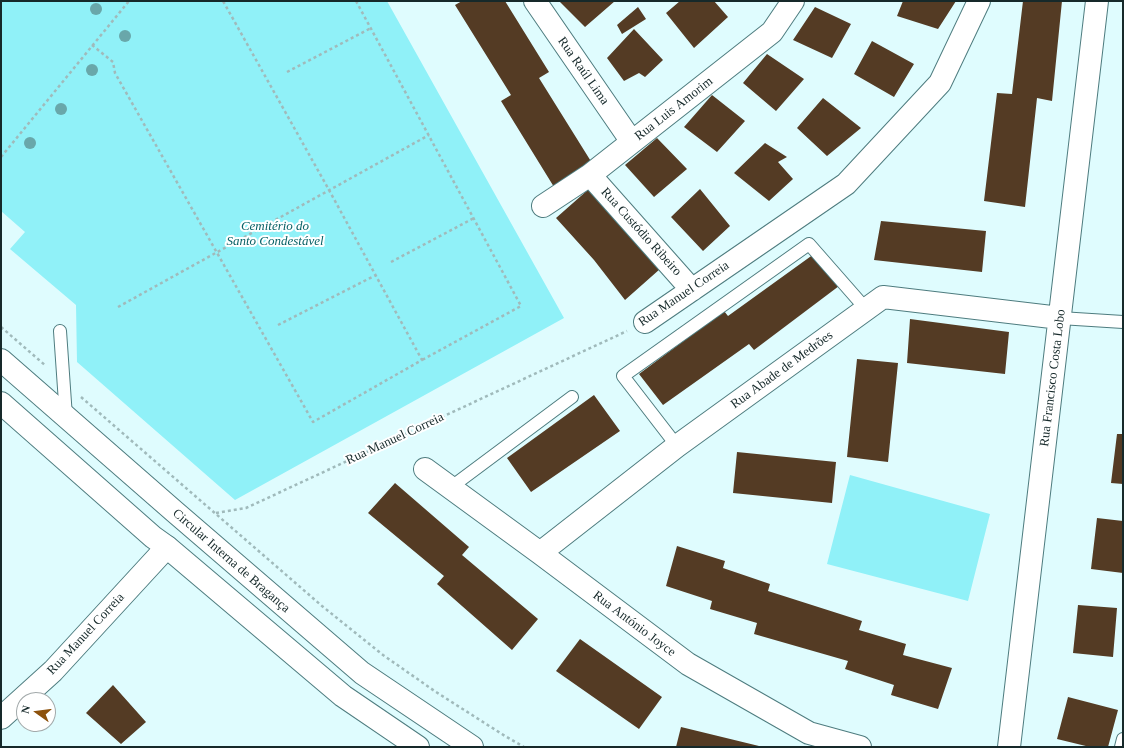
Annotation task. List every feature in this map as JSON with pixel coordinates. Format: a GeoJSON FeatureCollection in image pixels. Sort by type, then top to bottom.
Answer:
{"type":"FeatureCollection","features":[{"type":"Feature","properties":{"kind":"street","name":"Rua Raúl Lima"},"geometry":{"type":"LineString","coordinates":[[535,1],[632,142]]}},
{"type":"Feature","properties":{"kind":"street","name":"Rua Luis Amorim"},"geometry":{"type":"LineString","coordinates":[[543,206],[590,175],[772,32],[793,1]]}},
{"type":"Feature","properties":{"kind":"street","name":"Rua Manuel Correia"},"geometry":{"type":"LineString","coordinates":[[645,322],[846,184],[940,83],[979,1]]}},
{"type":"Feature","properties":{"kind":"street","name":"Rua Francisco Costa Lobo"},"geometry":{"type":"LineString","coordinates":[[1009,747],[1096,4]]}},
{"type":"Feature","properties":{"kind":"street","name":"Rua Custódio Ribeiro"},"geometry":{"type":"LineString","coordinates":[[590,175],[692,290]]}},
{"type":"Feature","properties":{"kind":"street","name":"Rua Abade de Medrões"},"geometry":{"type":"LineString","coordinates":[[540,553],[677,446],[883,297],[1060,318]]}},
{"type":"Feature","properties":{"kind":"street","name":"Circular Interna de Bragança"},"geometry":{"type":"LineString","coordinates":[[1,360],[362,673],[472,747]]}},
{"type":"Feature","properties":{"kind":"street"},"geometry":{"type":"LineString","coordinates":[[1,404],[153,537],[167,546],[343,696],[418,747]]}},
{"type":"Feature","properties":{"kind":"street","name":"Rua António Joyce"},"geometry":{"type":"LineString","coordinates":[[424,470],[540,553],[688,664],[809,733],[860,747]]}},
{"type":"Feature","properties":{"kind":"street","name":"Rua Manuel Correia"},"geometry":{"type":"LineString","coordinates":[[1,718],[53,671],[167,546]]}},
{"type":"Feature","properties":{"kind":"lane"},"geometry":{"type":"LineString","coordinates":[[677,446],[623,376],[809,244],[866,309]]}},
{"type":"Feature","properties":{"kind":"lane"},"geometry":{"type":"LineString","coordinates":[[1060,318],[1123,322]]}},
{"type":"Feature","properties":{"kind":"lane"},"geometry":{"type":"LineString","coordinates":[[60,331],[66,417]]}},
{"type":"Feature","properties":{"kind":"lane"},"geometry":{"type":"LineString","coordinates":[[450,488],[572,397]]}},
{"type":"Feature","properties":{"kind":"lane"},"geometry":{"type":"LineString","coordinates":[[1121,747],[1123,739]]}},
{"type":"Feature","properties":{"kind":"path"},"geometry":{"type":"LineString","coordinates":[[1,157],[129,1]]}},
{"type":"Feature","properties":{"kind":"path"},"geometry":{"type":"LineString","coordinates":[[223,1],[422,360]]}},
{"type":"Feature","properties":{"kind":"path"},"geometry":{"type":"LineString","coordinates":[[92,45],[113,62],[115,73],[313,422],[521,306],[356,1]]}},
{"type":"Feature","properties":{"kind":"path"},"geometry":{"type":"LineString","coordinates":[[287,72],[371,28]]}},
{"type":"Feature","properties":{"kind":"path"},"geometry":{"type":"LineString","coordinates":[[118,307],[429,135]]}},
{"type":"Feature","properties":{"kind":"path"},"geometry":{"type":"LineString","coordinates":[[391,262],[474,218]]}},
{"type":"Feature","properties":{"kind":"path"},"geometry":{"type":"LineString","coordinates":[[278,325],[376,275]]}},
{"type":"Feature","properties":{"kind":"path","name":"Rua Manuel Correia"},"geometry":{"type":"LineString","coordinates":[[215,513],[246,508],[645,322]]}},
{"type":"Feature","properties":{"kind":"path"},"geometry":{"type":"LineString","coordinates":[[1,327],[322,606],[384,655],[436,692],[524,747]]}},
{"type":"Feature","properties":{"kind":"green space","name":"Cemitério do Santo Condestável"},"geometry":{"type":"Polygon","coordinates":[[[1,1],[387,1],[564,318],[235,500],[77,362],[76,305],[10,249],[25,232],[1,211],[1,1]]]}},
{"type":"Feature","properties":{"kind":"green space"},"geometry":{"type":"Polygon","coordinates":[[[850,475],[990,514],[968,601],[827,564],[850,475]]]}},
{"type":"Feature","properties":{"kind":"building"},"geometry":{"type":"Polygon","coordinates":[[[462,1],[505,1],[549,72],[539,78],[592,163],[554,187],[501,101],[511,95],[455,5],[462,1]]]}},
{"type":"Feature","properties":{"kind":"building"},"geometry":{"type":"Polygon","coordinates":[[[559,1],[615,1],[585,27],[559,1]]]}},
{"type":"Feature","properties":{"kind":"building"},"geometry":{"type":"Polygon","coordinates":[[[680,1],[714,1],[728,17],[694,48],[666,13],[680,1]]]}},
{"type":"Feature","properties":{"kind":"building"},"geometry":{"type":"Polygon","coordinates":[[[903,1],[956,1],[938,29],[897,16],[903,1]]]}},
{"type":"Feature","properties":{"kind":"building"},"geometry":{"type":"Polygon","coordinates":[[[1023,1],[1062,1],[1052,101],[1037,98],[1025,207],[984,201],[997,93],[1012,94],[1023,1]]]}},
{"type":"Feature","properties":{"kind":"building"},"geometry":{"type":"Polygon","coordinates":[[[638,7],[646,19],[622,34],[617,25],[638,7]]]}},
{"type":"Feature","properties":{"kind":"building"},"geometry":{"type":"Polygon","coordinates":[[[815,7],[851,24],[832,58],[793,40],[815,7]]]}},
{"type":"Feature","properties":{"kind":"building"},"geometry":{"type":"Polygon","coordinates":[[[634,29],[663,60],[645,77],[639,73],[624,81],[607,58],[634,29]]]}},
{"type":"Feature","properties":{"kind":"building"},"geometry":{"type":"Polygon","coordinates":[[[872,41],[914,64],[894,97],[854,74],[872,41]]]}},
{"type":"Feature","properties":{"kind":"building"},"geometry":{"type":"Polygon","coordinates":[[[767,54],[804,79],[776,111],[743,83],[767,54]]]}},
{"type":"Feature","properties":{"kind":"building"},"geometry":{"type":"Polygon","coordinates":[[[712,95],[745,121],[717,152],[684,127],[712,95]]]}},
{"type":"Feature","properties":{"kind":"building"},"geometry":{"type":"Polygon","coordinates":[[[823,98],[861,128],[827,156],[797,128],[823,98]]]}},
{"type":"Feature","properties":{"kind":"building"},"geometry":{"type":"Polygon","coordinates":[[[657,138],[687,169],[654,197],[625,165],[657,138]]]}},
{"type":"Feature","properties":{"kind":"building"},"geometry":{"type":"Polygon","coordinates":[[[765,143],[787,157],[778,162],[793,179],[769,201],[734,173],[765,143]]]}},
{"type":"Feature","properties":{"kind":"building"},"geometry":{"type":"Polygon","coordinates":[[[590,188],[660,269],[625,300],[594,260],[556,218],[590,188]]]}},
{"type":"Feature","properties":{"kind":"building"},"geometry":{"type":"Polygon","coordinates":[[[700,189],[730,226],[703,251],[671,217],[700,189]]]}},
{"type":"Feature","properties":{"kind":"building"},"geometry":{"type":"Polygon","coordinates":[[[881,221],[986,231],[982,272],[874,260],[881,221]]]}},
{"type":"Feature","properties":{"kind":"building"},"geometry":{"type":"Polygon","coordinates":[[[814,254],[839,286],[754,350],[749,344],[663,405],[639,374],[724,311],[728,316],[814,254]]]}},
{"type":"Feature","properties":{"kind":"building"},"geometry":{"type":"Polygon","coordinates":[[[910,319],[1009,332],[1005,374],[907,363],[910,319]]]}},
{"type":"Feature","properties":{"kind":"building"},"geometry":{"type":"Polygon","coordinates":[[[857,359],[898,363],[888,462],[847,457],[857,359]]]}},
{"type":"Feature","properties":{"kind":"building"},"geometry":{"type":"Polygon","coordinates":[[[594,395],[620,431],[531,492],[507,458],[594,395]]]}},
{"type":"Feature","properties":{"kind":"building"},"geometry":{"type":"Polygon","coordinates":[[[1117,434],[1123,434],[1123,484],[1111,483],[1117,434]]]}},
{"type":"Feature","properties":{"kind":"building"},"geometry":{"type":"Polygon","coordinates":[[[737,452],[836,462],[832,503],[733,493],[737,452]]]}},
{"type":"Feature","properties":{"kind":"building"},"geometry":{"type":"Polygon","coordinates":[[[395,483],[469,547],[462,555],[538,619],[512,650],[437,584],[444,576],[368,513],[395,483]]]}},
{"type":"Feature","properties":{"kind":"building"},"geometry":{"type":"Polygon","coordinates":[[[1097,518],[1123,521],[1123,573],[1091,569],[1097,518]]]}},
{"type":"Feature","properties":{"kind":"building"},"geometry":{"type":"Polygon","coordinates":[[[677,546],[725,561],[723,568],[770,584],[768,591],[862,621],[859,630],[906,644],[903,655],[952,668],[938,709],[891,695],[894,685],[845,669],[848,661],[754,634],[757,623],[710,609],[712,601],[666,586],[677,546]]]}},
{"type":"Feature","properties":{"kind":"building"},"geometry":{"type":"Polygon","coordinates":[[[1078,605],[1117,608],[1113,657],[1073,653],[1078,605]]]}},
{"type":"Feature","properties":{"kind":"building"},"geometry":{"type":"Polygon","coordinates":[[[580,639],[662,697],[639,729],[556,671],[580,639]]]}},
{"type":"Feature","properties":{"kind":"building"},"geometry":{"type":"Polygon","coordinates":[[[113,685],[146,722],[121,744],[86,713],[113,685]]]}},
{"type":"Feature","properties":{"kind":"building"},"geometry":{"type":"Polygon","coordinates":[[[1068,697],[1118,710],[1108,747],[1090,747],[1057,739],[1068,697]]]}},
{"type":"Feature","properties":{"kind":"building"},"geometry":{"type":"Polygon","coordinates":[[[681,727],[759,746],[676,747],[681,727]]]}}]}
